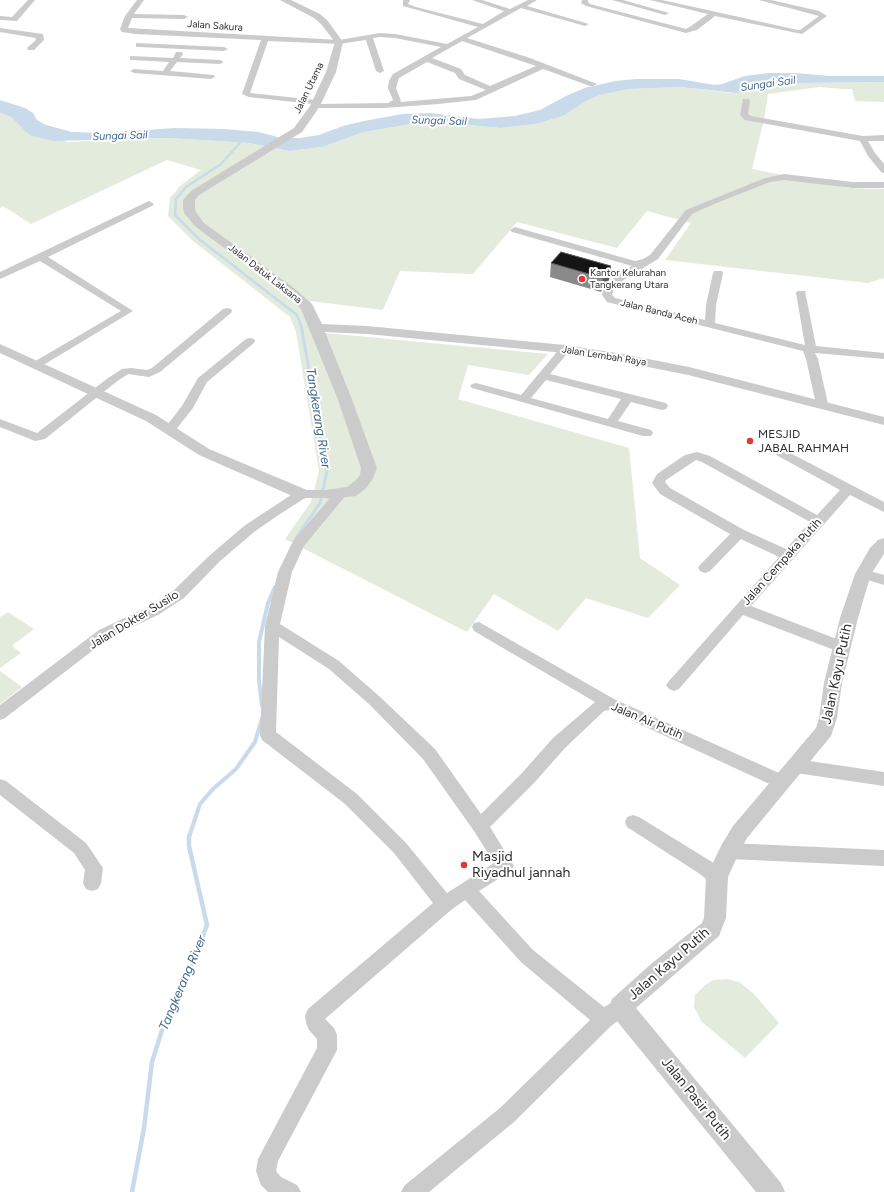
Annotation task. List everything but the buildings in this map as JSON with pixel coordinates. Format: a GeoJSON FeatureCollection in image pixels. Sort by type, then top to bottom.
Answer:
{"type":"FeatureCollection","features":[{"type":"Feature","properties":{"kind":"street"},"geometry":{"type":"LineString","coordinates":[[0,18],[14,19],[32,0]]}},
{"type":"Feature","properties":{"kind":"street"},"geometry":{"type":"LineString","coordinates":[[129,0],[140,1]]}},
{"type":"Feature","properties":{"kind":"street"},"geometry":{"type":"LineString","coordinates":[[284,0],[317,16],[324,22],[339,42]]}},
{"type":"Feature","properties":{"kind":"street"},"geometry":{"type":"LineString","coordinates":[[406,0],[407,1],[404,3],[405,5],[414,8],[484,26]]}},
{"type":"Feature","properties":{"kind":"street"},"geometry":{"type":"LineString","coordinates":[[475,0],[510,11]]}},
{"type":"Feature","properties":{"kind":"street"},"geometry":{"type":"LineString","coordinates":[[391,105],[397,101],[392,88],[393,81],[396,76],[510,11],[534,0]]}},
{"type":"Feature","properties":{"kind":"street"},"geometry":{"type":"LineString","coordinates":[[585,0],[584,3],[594,7],[689,31],[713,14]]}},
{"type":"Feature","properties":{"kind":"street"},"geometry":{"type":"LineString","coordinates":[[594,7],[605,0]]}},
{"type":"Feature","properties":{"kind":"street"},"geometry":{"type":"LineString","coordinates":[[615,0],[675,15],[686,8]]}},
{"type":"Feature","properties":{"kind":"street"},"geometry":{"type":"LineString","coordinates":[[653,0],[798,32],[802,32],[823,16],[820,13],[762,0]]}},
{"type":"Feature","properties":{"kind":"street"},"geometry":{"type":"LineString","coordinates":[[129,16],[140,1]]}},
{"type":"Feature","properties":{"kind":"street"},"geometry":{"type":"LineString","coordinates":[[520,6],[585,24]]}},
{"type":"Feature","properties":{"kind":"street"},"geometry":{"type":"LineString","coordinates":[[129,16],[184,17]]}},
{"type":"Feature","properties":{"kind":"street","name":"Jalan Sakura"},"geometry":{"type":"LineString","coordinates":[[129,16],[124,29],[128,31],[265,40],[339,42],[380,35],[396,36],[448,46]]}},
{"type":"Feature","properties":{"kind":"street"},"geometry":{"type":"LineString","coordinates":[[661,25],[670,18]]}},
{"type":"Feature","properties":{"kind":"street"},"geometry":{"type":"LineString","coordinates":[[0,30],[40,36],[40,40],[31,48]]}},
{"type":"Feature","properties":{"kind":"street"},"geometry":{"type":"LineString","coordinates":[[165,73],[176,60],[189,34]]}},
{"type":"Feature","properties":{"kind":"street"},"geometry":{"type":"LineString","coordinates":[[369,38],[380,71]]}},
{"type":"Feature","properties":{"kind":"street"},"geometry":{"type":"LineString","coordinates":[[462,39],[593,84]]}},
{"type":"Feature","properties":{"kind":"street"},"geometry":{"type":"LineString","coordinates":[[265,40],[246,94],[315,104],[391,105],[473,98],[543,66]]}},
{"type":"Feature","properties":{"kind":"street","name":"Jalan Utama"},"geometry":{"type":"LineString","coordinates":[[269,150],[290,136],[303,124],[331,72],[339,42]]}},
{"type":"Feature","properties":{"kind":"street"},"geometry":{"type":"LineString","coordinates":[[139,45],[224,49]]}},
{"type":"Feature","properties":{"kind":"street"},"geometry":{"type":"LineString","coordinates":[[133,58],[220,62]]}},
{"type":"Feature","properties":{"kind":"street"},"geometry":{"type":"LineString","coordinates":[[427,58],[458,71],[462,77],[490,89]]}},
{"type":"Feature","properties":{"kind":"street"},"geometry":{"type":"LineString","coordinates":[[134,71],[211,77]]}},
{"type":"Feature","properties":{"kind":"street"},"geometry":{"type":"LineString","coordinates":[[746,101],[744,115],[748,118],[863,140],[884,138]]}},
{"type":"Feature","properties":{"kind":"street"},"geometry":{"type":"LineString","coordinates":[[863,140],[871,154],[884,170]]}},
{"type":"Feature","properties":{"kind":"street","name":"Jalan Datuk Laksana"},"geometry":{"type":"LineString","coordinates":[[269,150],[195,192],[189,200],[190,213],[200,225],[296,296],[307,307],[317,328],[369,468],[367,476],[361,484],[351,492],[335,494]]}},
{"type":"Feature","properties":{"kind":"street","name":"Jalan Banda Aceh"},"geometry":{"type":"LineString","coordinates":[[884,185],[853,185],[784,177],[768,180],[711,202],[689,212],[659,252],[609,287],[607,295],[612,300],[809,350],[884,356]]}},
{"type":"Feature","properties":{"kind":"street"},"geometry":{"type":"LineString","coordinates":[[0,276],[149,204]]}},
{"type":"Feature","properties":{"kind":"street"},"geometry":{"type":"LineString","coordinates":[[515,230],[634,264],[645,262]]}},
{"type":"Feature","properties":{"kind":"street"},"geometry":{"type":"LineString","coordinates":[[36,365],[128,311],[41,257]]}},
{"type":"Feature","properties":{"kind":"street"},"geometry":{"type":"LineString","coordinates":[[710,325],[711,305],[718,273]]}},
{"type":"Feature","properties":{"kind":"street"},"geometry":{"type":"LineString","coordinates":[[801,293],[809,350],[822,404]]}},
{"type":"Feature","properties":{"kind":"street"},"geometry":{"type":"LineString","coordinates":[[0,423],[36,437],[41,436],[126,371],[151,373],[182,350],[227,311]]}},
{"type":"Feature","properties":{"kind":"street","name":"Jalan Lembah Raya"},"geometry":{"type":"LineString","coordinates":[[317,328],[368,330],[564,349],[623,358],[689,371],[884,421]]}},
{"type":"Feature","properties":{"kind":"street"},"geometry":{"type":"LineString","coordinates":[[170,429],[187,408],[197,392],[202,380],[250,341]]}},
{"type":"Feature","properties":{"kind":"street"},"geometry":{"type":"LineString","coordinates":[[0,348],[98,392],[170,429],[204,452],[304,494],[335,494]]}},
{"type":"Feature","properties":{"kind":"street"},"geometry":{"type":"LineString","coordinates":[[524,399],[544,376],[564,349]]}},
{"type":"Feature","properties":{"kind":"street"},"geometry":{"type":"LineString","coordinates":[[544,376],[662,406]]}},
{"type":"Feature","properties":{"kind":"street"},"geometry":{"type":"LineString","coordinates":[[476,386],[647,433]]}},
{"type":"Feature","properties":{"kind":"street"},"geometry":{"type":"LineString","coordinates":[[611,423],[628,397]]}},
{"type":"Feature","properties":{"kind":"street"},"geometry":{"type":"LineString","coordinates":[[773,448],[884,508]]}},
{"type":"Feature","properties":{"kind":"street"},"geometry":{"type":"LineString","coordinates":[[788,556],[739,533],[665,490],[658,483],[661,477],[689,458],[697,456],[706,459],[818,521]]}},
{"type":"Feature","properties":{"kind":"street","name":"Jalan Cempaka Putih"},"geometry":{"type":"LineString","coordinates":[[842,647],[741,608],[848,489]]}},
{"type":"Feature","properties":{"kind":"street","name":"Jalan Dokter Susilo"},"geometry":{"type":"LineString","coordinates":[[0,714],[104,634],[153,611],[179,594],[214,559],[250,529],[304,494]]}},
{"type":"Feature","properties":{"kind":"street"},"geometry":{"type":"LineString","coordinates":[[335,494],[298,544],[285,572],[272,626],[268,735],[351,799],[400,848],[445,904]]}},
{"type":"Feature","properties":{"kind":"street"},"geometry":{"type":"LineString","coordinates":[[705,568],[739,533]]}},
{"type":"Feature","properties":{"kind":"street","name":"Jalan Kayu Putih"},"geometry":{"type":"LineString","coordinates":[[412,1192],[507,1115],[612,1013],[711,929],[715,918],[717,877],[729,851],[740,832],[824,731],[828,718],[833,683],[849,618],[863,574],[876,552],[884,544]]}},
{"type":"Feature","properties":{"kind":"street"},"geometry":{"type":"LineString","coordinates":[[863,574],[884,580]]}},
{"type":"Feature","properties":{"kind":"street"},"geometry":{"type":"LineString","coordinates":[[674,684],[741,608]]}},
{"type":"Feature","properties":{"kind":"street"},"geometry":{"type":"LineString","coordinates":[[272,626],[334,665],[374,700],[429,754],[480,826],[505,866],[466,889],[445,904],[315,1016],[316,1023],[327,1035],[327,1050],[268,1159],[266,1171],[268,1178],[274,1184],[290,1192]]}},
{"type":"Feature","properties":{"kind":"street"},"geometry":{"type":"LineString","coordinates":[[479,627],[609,703]]}},
{"type":"Feature","properties":{"kind":"street","name":"Jalan Air Putih"},"geometry":{"type":"LineString","coordinates":[[480,826],[528,778],[559,743],[599,707],[609,703],[782,782]]}},
{"type":"Feature","properties":{"kind":"street"},"geometry":{"type":"LineString","coordinates":[[796,766],[884,779]]}},
{"type":"Feature","properties":{"kind":"street"},"geometry":{"type":"LineString","coordinates":[[0,786],[80,848],[94,868],[92,883]]}},
{"type":"Feature","properties":{"kind":"street"},"geometry":{"type":"LineString","coordinates":[[633,822],[706,868],[717,877]]}},
{"type":"Feature","properties":{"kind":"street"},"geometry":{"type":"LineString","coordinates":[[729,851],[884,858]]}},
{"type":"Feature","properties":{"kind":"street"},"geometry":{"type":"LineString","coordinates":[[466,889],[527,956],[612,1013]]}},
{"type":"Feature","properties":{"kind":"street","name":"Jalan Pasir Putih"},"geometry":{"type":"LineString","coordinates":[[612,1013],[772,1192]]}},
{"type":"Feature","properties":{"kind":"green space"},"geometry":{"type":"Polygon","coordinates":[[[884,82],[884,102],[855,101],[852,89],[819,87],[768,94],[764,119],[752,169],[848,188],[884,189],[884,278],[868,283],[665,260],[691,223],[647,211],[617,248],[517,222],[473,274],[400,271],[383,310],[310,301],[325,333],[548,354],[529,375],[468,365],[458,399],[629,448],[640,558],[680,585],[648,618],[586,598],[558,631],[494,594],[467,632],[285,539],[311,502],[319,471],[296,332],[290,317],[193,241],[168,216],[170,198],[180,186],[201,170],[167,160],[31,224],[3,206],[0,208],[0,113],[11,117],[23,129],[68,142],[170,138],[249,143],[289,151],[322,147],[364,132],[411,124],[438,122],[501,128],[536,124],[563,116],[588,100],[600,95],[629,89],[681,87],[731,93],[800,83],[884,82]]]}},
{"type":"Feature","properties":{"kind":"green space"},"geometry":{"type":"Polygon","coordinates":[[[8,612],[34,629],[12,646],[21,653],[0,668],[0,617],[8,612]]]}},
{"type":"Feature","properties":{"kind":"green space"},"geometry":{"type":"Polygon","coordinates":[[[0,671],[22,687],[0,704],[0,671]]]}},
{"type":"Feature","properties":{"kind":"green space"},"geometry":{"type":"Polygon","coordinates":[[[727,979],[739,982],[753,993],[779,1023],[745,1058],[702,1022],[694,1007],[695,995],[704,986],[713,980],[727,979]]]}},
{"type":"Feature","properties":{"kind":"water","name":"Sungai Sail"},"geometry":{"type":"Polygon","coordinates":[[[769,73],[795,73],[830,76],[884,76],[884,82],[800,83],[773,86],[736,93],[681,87],[629,89],[600,95],[588,100],[563,116],[536,124],[501,128],[438,122],[411,124],[364,132],[322,147],[289,151],[249,143],[170,138],[54,141],[32,136],[11,117],[0,113],[0,100],[25,108],[33,113],[37,120],[46,125],[72,132],[99,133],[176,128],[224,129],[258,132],[282,138],[300,138],[319,135],[343,126],[364,121],[402,114],[431,113],[478,119],[515,116],[540,110],[585,88],[615,81],[636,79],[679,79],[715,85],[745,76],[769,73]]]}},
{"type":"Feature","properties":{"kind":"waterway","name":"Tangkerang River"},"geometry":{"type":"LineString","coordinates":[[238,145],[243,139]]}},
{"type":"Feature","properties":{"kind":"waterway","name":"Tangkerang River"},"geometry":{"type":"LineString","coordinates":[[239,144],[221,164],[186,187],[176,199],[175,215],[199,239],[297,315],[301,326]]}},
{"type":"Feature","properties":{"kind":"waterway","name":"Tangkerang River"},"geometry":{"type":"LineString","coordinates":[[296,538],[320,503],[327,471],[301,325]]}},
{"type":"Feature","properties":{"kind":"waterway","name":"Tangkerang River"},"geometry":{"type":"LineString","coordinates":[[262,706],[259,681],[259,642],[268,603],[275,587]]}},
{"type":"Feature","properties":{"kind":"waterway","name":"Tangkerang River"},"geometry":{"type":"LineString","coordinates":[[189,837],[200,804],[213,789],[236,769],[255,742],[262,718]]}},
{"type":"Feature","properties":{"kind":"waterway","name":"Tangkerang River"},"geometry":{"type":"LineString","coordinates":[[132,1192],[144,1128],[152,1062],[163,1027],[179,997],[207,925],[189,846],[189,837]]}},
{"type":"Feature","properties":{"kind":"place","name":"Kantor Kelurahan Tangkerang Utara"},"geometry":{"type":"Point","coordinates":[582,279]}},
{"type":"Feature","properties":{"kind":"place","name":"MESJID JABAL RAHMAH"},"geometry":{"type":"Point","coordinates":[750,441]}},
{"type":"Feature","properties":{"kind":"place","name":"Masjid Riyadhul jannah"},"geometry":{"type":"Point","coordinates":[464,865]}}]}
